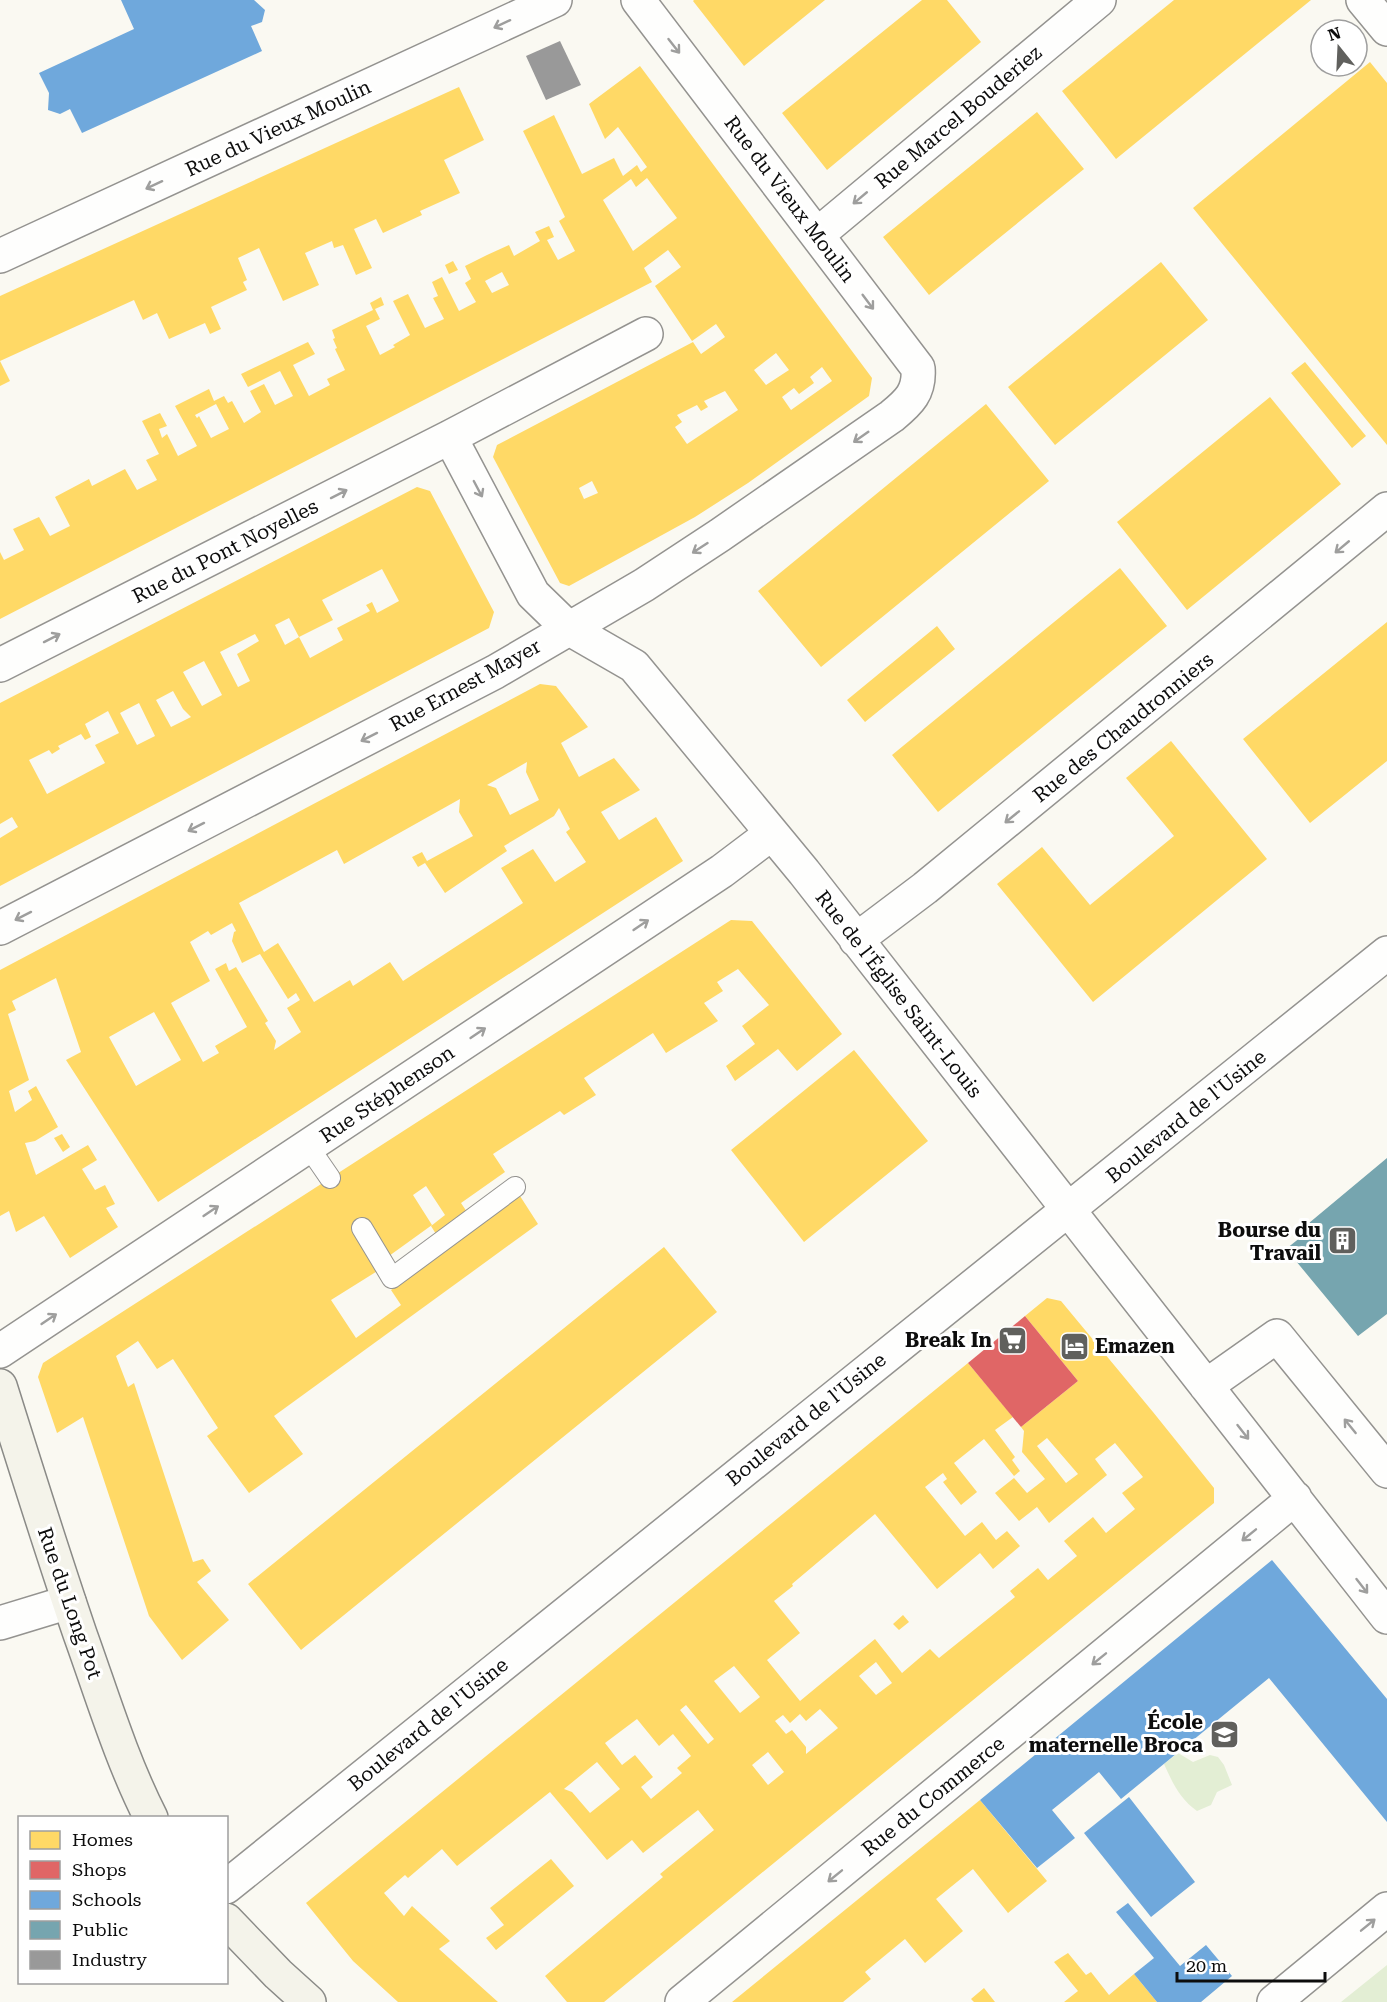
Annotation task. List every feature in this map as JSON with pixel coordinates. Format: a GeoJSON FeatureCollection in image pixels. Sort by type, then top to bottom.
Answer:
{"type":"FeatureCollection","features":[{"type":"Feature","properties":{"kind":"street","name":"Rue du Vieux Moulin"},"geometry":{"type":"LineString","coordinates":[[0,256],[555,0]]}},
{"type":"Feature","properties":{"kind":"street","name":"Rue du Vieux Moulin"},"geometry":{"type":"LineString","coordinates":[[638,0],[918,368],[916,393],[908,403]]}},
{"type":"Feature","properties":{"kind":"street","name":"Rue Marcel Bouderiez"},"geometry":{"type":"LineString","coordinates":[[817,234],[1100,0]]}},
{"type":"Feature","properties":{"kind":"street"},"geometry":{"type":"LineString","coordinates":[[1363,0],[1387,29]]}},
{"type":"Feature","properties":{"kind":"street","name":"Rue du Pont Noyelles"},"geometry":{"type":"LineString","coordinates":[[0,665],[450,437],[646,334]]}},
{"type":"Feature","properties":{"kind":"street","name":"Rue Ernest Mayer"},"geometry":{"type":"LineString","coordinates":[[0,928],[495,672],[644,585],[710,542],[908,403]]}},
{"type":"Feature","properties":{"kind":"street"},"geometry":{"type":"LineString","coordinates":[[450,437],[533,594],[568,628]]}},
{"type":"Feature","properties":{"kind":"street","name":"Rue des Chaudronniers"},"geometry":{"type":"LineString","coordinates":[[856,940],[970,851],[1387,509]]}},
{"type":"Feature","properties":{"kind":"street","name":"Rue de l'Église Saint-Louis"},"geometry":{"type":"LineString","coordinates":[[568,628],[634,666],[804,872],[1387,1617]]}},
{"type":"Feature","properties":{"kind":"street","name":"Rue Stéphenson"},"geometry":{"type":"LineString","coordinates":[[0,1351],[722,871],[771,834]]}},
{"type":"Feature","properties":{"kind":"street","name":"Boulevard de l'Usine"},"geometry":{"type":"LineString","coordinates":[[228,1885],[1387,953]]}},
{"type":"Feature","properties":{"kind":"street"},"geometry":{"type":"LineString","coordinates":[[1206,1386],[1277,1336],[1387,1472]]}},
{"type":"Feature","properties":{"kind":"street","name":"Rue du Long Pot"},"geometry":{"type":"LineString","coordinates":[[0,1386],[69,1602],[132,1778],[150,1816]]}},
{"type":"Feature","properties":{"kind":"street","name":"Rue du Commerce"},"geometry":{"type":"LineString","coordinates":[[682,2002],[1295,1498]]}},
{"type":"Feature","properties":{"kind":"street"},"geometry":{"type":"LineString","coordinates":[[0,1623],[69,1602]]}},
{"type":"Feature","properties":{"kind":"street"},"geometry":{"type":"LineString","coordinates":[[1274,2002],[1387,1909]]}},
{"type":"Feature","properties":{"kind":"street"},"geometry":{"type":"LineString","coordinates":[[228,1922],[278,1974],[309,2002]]}},
{"type":"Feature","properties":{"kind":"lane"},"geometry":{"type":"LineString","coordinates":[[308,1146],[330,1178]]}},
{"type":"Feature","properties":{"kind":"lane"},"geometry":{"type":"LineString","coordinates":[[362,1228],[392,1278],[515,1187]]}},
{"type":"Feature","properties":{"kind":"green space"},"geometry":{"type":"Polygon","coordinates":[[[1178,1753],[1193,1762],[1210,1755],[1218,1757],[1232,1785],[1217,1792],[1211,1805],[1197,1811],[1181,1796],[1164,1764],[1178,1753]]]}},
{"type":"Feature","properties":{"kind":"green space"},"geometry":{"type":"Polygon","coordinates":[[[1387,1965],[1387,2002],[1341,2002],[1387,1965]]]}},
{"type":"Feature","properties":{"kind":"building: Homes"},"geometry":{"type":"Polygon","coordinates":[[[694,0],[825,0],[744,66],[694,0]]]}},
{"type":"Feature","properties":{"kind":"building: Homes"},"geometry":{"type":"Polygon","coordinates":[[[922,0],[947,0],[981,42],[827,170],[782,113],[922,0]]]}},
{"type":"Feature","properties":{"kind":"building: Homes"},"geometry":{"type":"Polygon","coordinates":[[[1174,0],[1311,0],[1116,159],[1062,91],[1174,0]]]}},
{"type":"Feature","properties":{"kind":"building: Homes"},"geometry":{"type":"Polygon","coordinates":[[[1369,63],[1387,83],[1387,445],[1193,208],[1351,78],[1369,78],[1369,63]]]}},
{"type":"Feature","properties":{"kind":"building: Homes"},"geometry":{"type":"Polygon","coordinates":[[[640,66],[872,378],[869,396],[748,483],[695,517],[569,586],[560,583],[493,457],[497,445],[693,342],[701,354],[725,337],[716,324],[692,341],[655,286],[681,267],[668,250],[644,268],[652,282],[0,619],[0,552],[4,560],[24,550],[13,529],[39,517],[50,536],[70,526],[55,497],[89,479],[92,486],[125,469],[137,490],[157,480],[146,460],[159,454],[142,421],[160,413],[167,426],[159,429],[162,438],[167,434],[178,456],[197,446],[175,406],[209,389],[214,401],[224,396],[228,403],[232,401],[244,423],[261,412],[250,391],[264,384],[275,405],[293,396],[280,371],[248,387],[241,374],[308,342],[315,354],[293,365],[309,396],[330,385],[327,379],[345,370],[335,349],[337,348],[332,330],[373,310],[370,303],[381,297],[384,305],[375,309],[380,319],[366,326],[380,355],[410,335],[393,301],[408,294],[425,328],[444,319],[433,298],[438,296],[432,282],[442,277],[459,311],[476,302],[465,283],[471,279],[465,266],[509,245],[514,256],[540,241],[535,232],[549,226],[554,237],[547,240],[558,260],[575,251],[559,221],[565,217],[523,131],[554,115],[582,174],[614,158],[623,176],[637,165],[641,172],[647,167],[618,127],[605,139],[589,104],[640,66]],[[647,178],[636,187],[631,179],[603,200],[633,251],[677,218],[647,178]],[[502,272],[485,281],[492,293],[509,285],[502,272]],[[776,353],[754,370],[766,385],[789,370],[776,353]],[[822,367],[810,377],[814,383],[799,394],[794,388],[782,397],[791,410],[832,381],[822,367]],[[725,391],[704,401],[708,407],[701,411],[697,405],[677,415],[682,422],[675,427],[687,444],[738,410],[725,391]],[[216,404],[195,415],[197,418],[199,416],[211,438],[229,429],[216,404]],[[592,481],[579,488],[584,499],[598,493],[592,481]]]}},
{"type":"Feature","properties":{"kind":"building: Homes"},"geometry":{"type":"Polygon","coordinates":[[[459,87],[484,140],[444,160],[460,193],[420,211],[422,215],[383,233],[376,219],[354,229],[372,268],[356,275],[343,245],[334,248],[332,241],[305,253],[319,285],[283,301],[259,248],[238,258],[247,280],[243,282],[247,290],[211,307],[221,329],[210,334],[205,323],[169,339],[157,313],[143,320],[134,300],[0,361],[0,296],[459,87]]]}},
{"type":"Feature","properties":{"kind":"building: Homes"},"geometry":{"type":"Polygon","coordinates":[[[1037,112],[1084,169],[929,295],[883,237],[1037,112]]]}},
{"type":"Feature","properties":{"kind":"building: Homes"},"geometry":{"type":"Polygon","coordinates":[[[453,261],[458,270],[449,274],[445,265],[453,261]]]}},
{"type":"Feature","properties":{"kind":"building: Homes"},"geometry":{"type":"Polygon","coordinates":[[[1161,262],[1208,320],[1055,445],[1008,387],[1161,262]]]}},
{"type":"Feature","properties":{"kind":"building: Homes"},"geometry":{"type":"Polygon","coordinates":[[[0,361],[10,381],[0,386],[0,361]]]}},
{"type":"Feature","properties":{"kind":"building: Homes"},"geometry":{"type":"Polygon","coordinates":[[[1305,362],[1366,436],[1352,448],[1291,373],[1305,362]]]}},
{"type":"Feature","properties":{"kind":"building: Homes"},"geometry":{"type":"Polygon","coordinates":[[[1270,397],[1341,484],[1187,610],[1117,522],[1270,397]]]}},
{"type":"Feature","properties":{"kind":"building: Homes"},"geometry":{"type":"Polygon","coordinates":[[[986,404],[1049,481],[821,667],[758,591],[986,404]]]}},
{"type":"Feature","properties":{"kind":"building: Homes"},"geometry":{"type":"Polygon","coordinates":[[[417,487],[430,491],[494,612],[489,628],[0,886],[0,838],[18,827],[12,817],[0,824],[0,703],[417,487]],[[382,569],[322,600],[333,620],[299,637],[310,658],[343,640],[337,628],[370,611],[366,605],[372,602],[377,613],[399,601],[382,569]],[[289,618],[275,625],[285,645],[299,637],[289,618]],[[255,634],[220,652],[238,687],[250,681],[237,654],[259,641],[255,634]],[[204,661],[183,672],[202,706],[222,695],[204,661]],[[173,691],[156,700],[171,727],[191,717],[183,709],[173,691]],[[139,703],[120,713],[137,745],[155,736],[139,703]],[[108,711],[85,724],[91,737],[85,740],[81,734],[58,746],[60,749],[52,754],[49,750],[29,760],[47,794],[105,763],[95,745],[119,733],[108,711]]]}},
{"type":"Feature","properties":{"kind":"building: Homes"},"geometry":{"type":"Polygon","coordinates":[[[1120,568],[1167,626],[938,812],[892,755],[1120,568]]]}},
{"type":"Feature","properties":{"kind":"building: Homes"},"geometry":{"type":"Polygon","coordinates":[[[1387,622],[1387,761],[1310,823],[1243,739],[1387,622]]]}},
{"type":"Feature","properties":{"kind":"building: Homes"},"geometry":{"type":"Polygon","coordinates":[[[937,626],[955,649],[865,722],[847,700],[937,626]]]}},
{"type":"Feature","properties":{"kind":"building: Homes"},"geometry":{"type":"Polygon","coordinates":[[[540,684],[556,686],[588,727],[561,743],[579,777],[614,758],[640,790],[601,812],[619,840],[656,817],[683,861],[158,1202],[66,1060],[81,1052],[56,978],[12,1001],[16,1010],[8,1014],[29,1080],[9,1091],[15,1112],[32,1100],[28,1091],[36,1086],[58,1127],[35,1141],[25,1143],[36,1175],[88,1145],[97,1160],[82,1169],[95,1190],[105,1185],[115,1204],[106,1208],[118,1227],[70,1258],[44,1216],[16,1232],[9,1211],[0,1216],[0,970],[540,684]],[[527,762],[487,785],[496,788],[510,815],[539,800],[526,772],[527,762]],[[460,799],[344,864],[337,850],[239,903],[264,952],[278,943],[314,1002],[350,980],[353,986],[390,962],[403,981],[523,903],[501,868],[533,849],[555,882],[586,862],[566,832],[570,829],[559,808],[554,816],[504,846],[507,851],[445,893],[425,863],[418,867],[412,857],[422,852],[427,861],[473,836],[459,812],[460,799]],[[232,923],[211,935],[208,931],[190,942],[210,981],[171,1003],[203,1062],[219,1053],[215,1046],[247,1027],[215,969],[226,963],[229,971],[236,967],[268,1021],[265,1023],[276,1041],[274,1050],[301,1032],[287,1008],[300,1000],[296,993],[288,999],[260,954],[242,963],[232,941],[236,931],[232,923]],[[154,1012],[109,1037],[136,1086],[181,1060],[154,1012]]]}},
{"type":"Feature","properties":{"kind":"building: Homes"},"geometry":{"type":"Polygon","coordinates":[[[1171,741],[1267,859],[1093,1002],[997,884],[1042,847],[1090,905],[1174,836],[1126,778],[1171,741]]]}},
{"type":"Feature","properties":{"kind":"building: Homes"},"geometry":{"type":"Polygon","coordinates":[[[731,920],[752,921],[842,1034],[797,1071],[778,1049],[735,1081],[726,1066],[755,1044],[742,1026],[769,1005],[738,969],[717,982],[723,991],[704,1003],[718,1021],[666,1053],[653,1033],[584,1078],[596,1095],[564,1115],[560,1111],[493,1154],[505,1172],[461,1203],[467,1212],[436,1234],[431,1226],[445,1215],[426,1186],[413,1195],[432,1225],[389,1256],[379,1270],[331,1300],[356,1338],[401,1305],[391,1290],[520,1196],[538,1224],[274,1416],[303,1454],[249,1493],[207,1436],[218,1428],[173,1359],[157,1369],[138,1341],[116,1356],[128,1387],[134,1383],[193,1562],[203,1559],[211,1571],[197,1582],[229,1620],[182,1660],[149,1616],[83,1417],[57,1433],[38,1377],[43,1363],[731,920]]]}},
{"type":"Feature","properties":{"kind":"building: Homes"},"geometry":{"type":"Polygon","coordinates":[[[854,1050],[928,1141],[804,1242],[731,1150],[854,1050]]]}},
{"type":"Feature","properties":{"kind":"building: Homes"},"geometry":{"type":"Polygon","coordinates":[[[62,1134],[70,1147],[63,1152],[54,1138],[62,1134]]]}},
{"type":"Feature","properties":{"kind":"building: Homes"},"geometry":{"type":"Polygon","coordinates":[[[664,1247],[717,1312],[301,1650],[248,1584],[664,1247]]]}},
{"type":"Feature","properties":{"kind":"building: Homes"},"geometry":{"type":"Polygon","coordinates":[[[1047,1298],[1061,1301],[1214,1488],[1214,1503],[604,2002],[567,2002],[545,1976],[663,1877],[660,1874],[714,1830],[698,1810],[643,1853],[632,1840],[607,1860],[550,1792],[457,1866],[442,1849],[408,1878],[405,1875],[384,1893],[404,1916],[412,1906],[450,1941],[439,1949],[498,2002],[398,2002],[353,1961],[306,1903],[968,1363],[1013,1417],[995,1430],[1015,1457],[1012,1460],[1020,1471],[1014,1476],[984,1439],[954,1463],[977,1492],[961,1505],[943,1482],[947,1479],[943,1473],[925,1487],[965,1536],[982,1522],[996,1540],[1007,1531],[1020,1546],[993,1569],[980,1553],[937,1589],[875,1514],[774,1601],[800,1633],[767,1660],[800,1701],[875,1639],[902,1673],[930,1649],[939,1658],[1015,1597],[1010,1591],[1038,1568],[1048,1580],[1077,1556],[1064,1541],[1093,1517],[1106,1533],[1135,1509],[1122,1493],[1143,1477],[1115,1443],[1095,1459],[1107,1475],[1049,1523],[1037,1507],[1019,1521],[995,1493],[1014,1478],[1027,1493],[1045,1479],[1022,1452],[1024,1431],[1021,1427],[1078,1381],[1025,1316],[1047,1298]],[[1047,1438],[1037,1446],[1066,1483],[1078,1474],[1047,1438]],[[876,1662],[859,1676],[876,1695],[892,1683],[876,1662]],[[734,1666],[714,1681],[740,1713],[760,1697],[734,1666]],[[686,1705],[680,1710],[708,1744],[714,1739],[686,1705]],[[820,1709],[806,1721],[800,1714],[790,1723],[783,1715],[775,1721],[786,1734],[792,1730],[806,1747],[806,1754],[838,1728],[820,1709]],[[637,1719],[605,1743],[622,1765],[635,1755],[653,1777],[641,1787],[651,1799],[682,1773],[677,1768],[691,1756],[673,1734],[659,1746],[637,1719]],[[768,1752],[752,1765],[768,1785],[784,1772],[768,1752]],[[597,1762],[564,1789],[572,1792],[590,1813],[620,1789],[597,1762]]]}},
{"type":"Feature","properties":{"kind":"building: Homes"},"geometry":{"type":"Polygon","coordinates":[[[903,1615],[909,1622],[899,1630],[893,1624],[903,1615]]]}},
{"type":"Feature","properties":{"kind":"building: Homes"},"geometry":{"type":"Polygon","coordinates":[[[980,1800],[1047,1881],[1008,1913],[973,1869],[936,1899],[963,1931],[925,1963],[905,1939],[865,1972],[871,1979],[843,2002],[732,2002],[980,1800]]]}},
{"type":"Feature","properties":{"kind":"building: Homes"},"geometry":{"type":"Polygon","coordinates":[[[551,1859],[574,1886],[496,1950],[486,1938],[504,1925],[490,1908],[551,1859]]]}},
{"type":"Feature","properties":{"kind":"building: Homes"},"geometry":{"type":"Polygon","coordinates":[[[1068,1953],[1086,1975],[1091,1972],[1109,1995],[1134,1974],[1157,2002],[1064,2002],[1078,1991],[1054,1962],[1068,1953]]]}},
{"type":"Feature","properties":{"kind":"building: Homes"},"geometry":{"type":"Polygon","coordinates":[[[984,1988],[995,2002],[974,2002],[971,1999],[984,1988]]]}},
{"type":"Feature","properties":{"kind":"building: Shops"},"geometry":{"type":"Polygon","coordinates":[[[1025,1316],[1078,1381],[1021,1427],[968,1363],[1025,1316]]]}},
{"type":"Feature","properties":{"kind":"building: Schools"},"geometry":{"type":"Polygon","coordinates":[[[121,0],[254,0],[265,10],[262,22],[251,26],[262,51],[82,133],[70,109],[60,114],[48,110],[49,93],[39,73],[134,29],[121,0]]]}},
{"type":"Feature","properties":{"kind":"building: Schools"},"geometry":{"type":"Polygon","coordinates":[[[1272,1560],[1387,1699],[1387,1822],[1269,1678],[1121,1799],[1099,1772],[1052,1810],[1075,1838],[1037,1868],[980,1800],[1272,1560]]]}},
{"type":"Feature","properties":{"kind":"building: Schools"},"geometry":{"type":"Polygon","coordinates":[[[1129,1797],[1195,1882],[1151,1917],[1084,1833],[1129,1797]]]}},
{"type":"Feature","properties":{"kind":"building: Schools"},"geometry":{"type":"Polygon","coordinates":[[[1128,1903],[1180,1966],[1206,1945],[1232,1976],[1201,2002],[1157,2002],[1134,1974],[1154,1958],[1116,1912],[1128,1903]]]}},
{"type":"Feature","properties":{"kind":"building: Public","name":"Bourse du Travail"},"geometry":{"type":"Polygon","coordinates":[[[1387,1158],[1387,1314],[1358,1336],[1286,1249],[1306,1233],[1303,1228],[1387,1158]]]}},
{"type":"Feature","properties":{"kind":"building: Industry"},"geometry":{"type":"Polygon","coordinates":[[[560,41],[581,85],[546,100],[526,56],[560,41]]]}},
{"type":"Feature","properties":{"kind":"place","name":"Bourse du Travail"},"geometry":{"type":"Point","coordinates":[1342,1241]}},
{"type":"Feature","properties":{"kind":"place","name":"Break In"},"geometry":{"type":"Point","coordinates":[1013,1340]}},
{"type":"Feature","properties":{"kind":"place","name":"Emazen"},"geometry":{"type":"Point","coordinates":[1074,1346]}},
{"type":"Feature","properties":{"kind":"place","name":"École maternelle Broca"},"geometry":{"type":"Point","coordinates":[1224,1734]}}]}
